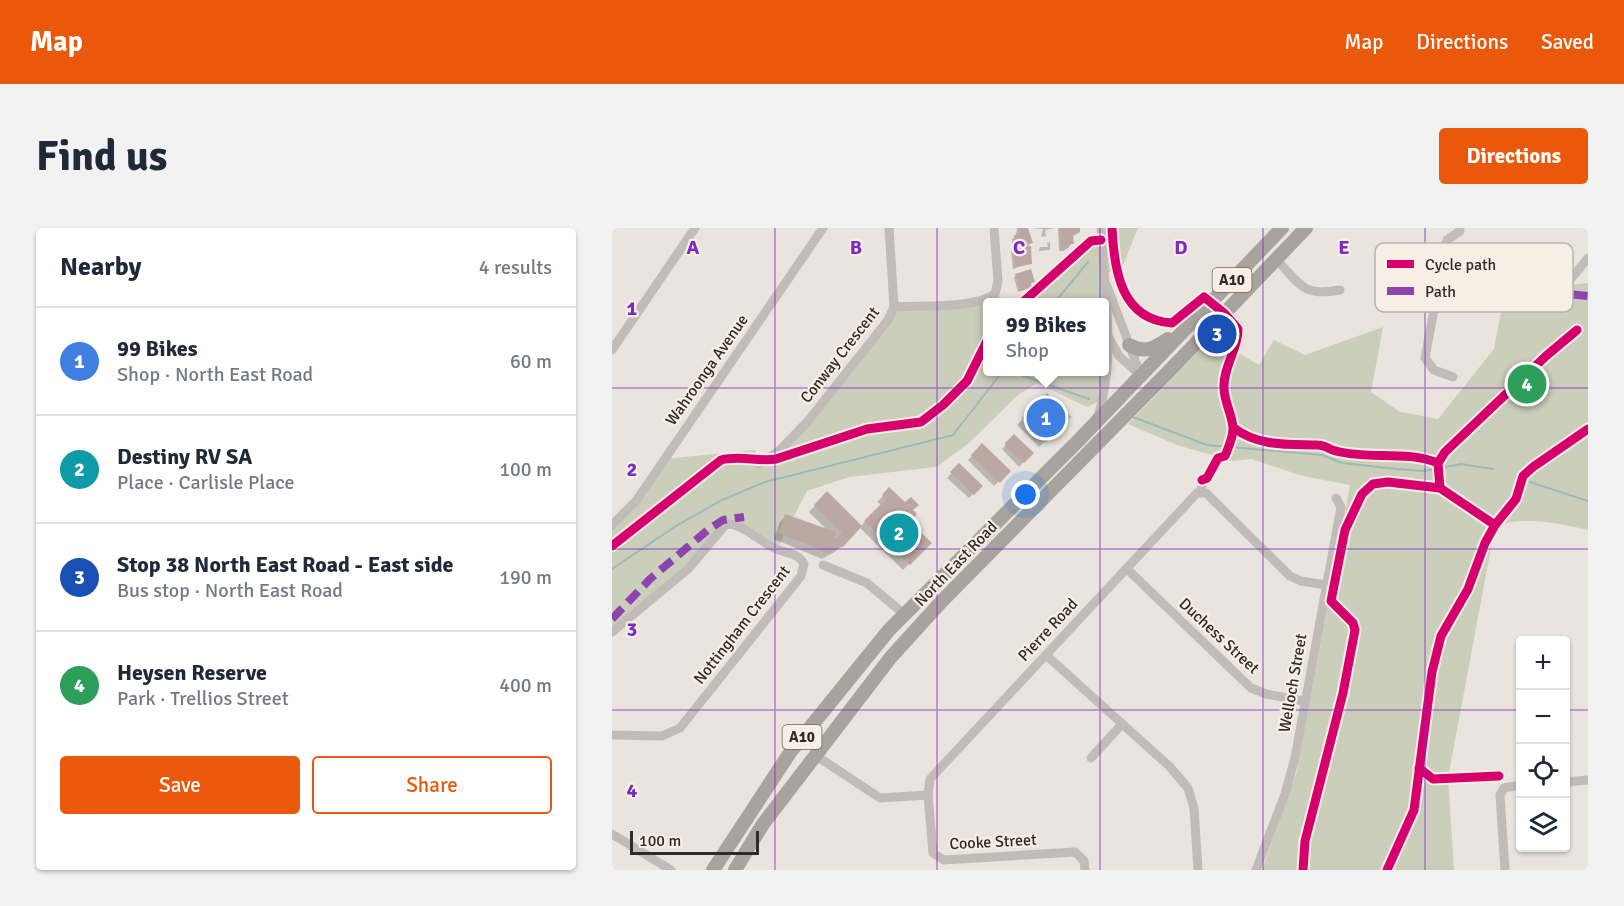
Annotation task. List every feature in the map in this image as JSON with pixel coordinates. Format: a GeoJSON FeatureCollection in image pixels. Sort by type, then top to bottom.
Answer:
{"type":"FeatureCollection","features":[{"type":"Feature","properties":{"kind":"highway","name":"North East Road"},"geometry":{"type":"LineString","coordinates":[[713,870],[791,751],[904,614],[1141,376],[1282,228]]}},
{"type":"Feature","properties":{"kind":"highway","name":"North East Road"},"geometry":{"type":"LineString","coordinates":[[735,870],[763,824],[859,695],[906,640],[1174,366],[1305,228]]}},
{"type":"Feature","properties":{"kind":"highway"},"geometry":{"type":"LineString","coordinates":[[1130,345],[1137,350],[1150,350],[1183,333]]}},
{"type":"Feature","properties":{"kind":"highway"},"geometry":{"type":"LineString","coordinates":[[1135,405],[1141,376],[1153,375],[1174,366]]}},
{"type":"Feature","properties":{"kind":"highway"},"geometry":{"type":"LineString","coordinates":[[906,640],[904,614],[917,616],[932,613]]}},
{"type":"Feature","properties":{"kind":"street"},"geometry":{"type":"LineString","coordinates":[[612,350],[695,228]]}},
{"type":"Feature","properties":{"kind":"street","name":"Wahroonga Avenue"},"geometry":{"type":"LineString","coordinates":[[612,525],[636,501],[823,228]]}},
{"type":"Feature","properties":{"kind":"street"},"geometry":{"type":"LineString","coordinates":[[889,228],[894,307]]}},
{"type":"Feature","properties":{"kind":"street","name":"Conway Crescent"},"geometry":{"type":"LineString","coordinates":[[989,298],[995,294],[998,281],[994,228]]}},
{"type":"Feature","properties":{"kind":"street"},"geometry":{"type":"LineString","coordinates":[[1101,228],[1105,298]]}},
{"type":"Feature","properties":{"kind":"street"},"geometry":{"type":"LineString","coordinates":[[1446,243],[1447,240],[1460,231]]}},
{"type":"Feature","properties":{"kind":"street"},"geometry":{"type":"LineString","coordinates":[[1573,276],[1588,258]]}},
{"type":"Feature","properties":{"kind":"street"},"geometry":{"type":"LineString","coordinates":[[1276,259],[1309,291],[1322,293],[1340,290]]}},
{"type":"Feature","properties":{"kind":"street"},"geometry":{"type":"LineString","coordinates":[[1104,279],[1141,376]]}},
{"type":"Feature","properties":{"kind":"street","name":"Conway Crescent"},"geometry":{"type":"LineString","coordinates":[[759,464],[779,451],[808,421],[888,320],[894,307],[969,303],[983,300]]}},
{"type":"Feature","properties":{"kind":"street"},"geometry":{"type":"LineString","coordinates":[[1434,312],[1425,358],[1434,370],[1453,377]]}},
{"type":"Feature","properties":{"kind":"street"},"geometry":{"type":"LineString","coordinates":[[1109,334],[1119,356],[1141,376]]}},
{"type":"Feature","properties":{"kind":"street"},"geometry":{"type":"LineString","coordinates":[[1096,421],[1107,376]]}},
{"type":"Feature","properties":{"kind":"street"},"geometry":{"type":"LineString","coordinates":[[1202,480],[1201,493],[1206,493],[1290,576],[1300,581],[1326,585]]}},
{"type":"Feature","properties":{"kind":"street","name":"Pierre Road"},"geometry":{"type":"LineString","coordinates":[[928,795],[930,779],[1197,493],[1201,493]]}},
{"type":"Feature","properties":{"kind":"street","name":"Welloch Street"},"geometry":{"type":"LineString","coordinates":[[1256,870],[1293,767],[1303,701],[1341,507],[1336,498]]}},
{"type":"Feature","properties":{"kind":"street","name":"Nottingham Crescent"},"geometry":{"type":"LineString","coordinates":[[612,632],[687,569],[726,524],[737,526],[765,544],[800,557],[804,564],[803,573],[677,730],[662,736],[612,735]]}},
{"type":"Feature","properties":{"kind":"street"},"geometry":{"type":"LineString","coordinates":[[823,565],[867,583],[904,614]]}},
{"type":"Feature","properties":{"kind":"street","name":"Duchess Street"},"geometry":{"type":"LineString","coordinates":[[1126,569],[1251,688],[1266,694],[1303,701]]}},
{"type":"Feature","properties":{"kind":"street"},"geometry":{"type":"LineString","coordinates":[[1046,655],[1188,788],[1194,808],[1198,870]]}},
{"type":"Feature","properties":{"kind":"street"},"geometry":{"type":"LineString","coordinates":[[1091,758],[1122,724]]}},
{"type":"Feature","properties":{"kind":"street"},"geometry":{"type":"LineString","coordinates":[[815,755],[880,798],[928,795]]}},
{"type":"Feature","properties":{"kind":"street"},"geometry":{"type":"LineString","coordinates":[[1570,782],[1588,780]]}},
{"type":"Feature","properties":{"kind":"street"},"geometry":{"type":"LineString","coordinates":[[1505,870],[1500,795],[1504,789],[1516,786]]}},
{"type":"Feature","properties":{"kind":"street","name":"Cooke Street"},"geometry":{"type":"LineString","coordinates":[[928,795],[933,853],[944,860],[1075,852],[1084,861],[1085,870]]}},
{"type":"Feature","properties":{"kind":"street"},"geometry":{"type":"LineString","coordinates":[[613,836],[671,870]]}},
{"type":"Feature","properties":{"kind":"green space"},"geometry":{"type":"Polygon","coordinates":[[[1101,228],[1138,228],[1121,270],[1104,273],[1105,298],[1026,298],[1090,241],[1101,235],[1101,228]]]}},
{"type":"Feature","properties":{"kind":"green space"},"geometry":{"type":"Polygon","coordinates":[[[1588,283],[1588,530],[1530,521],[1495,526],[1448,778],[1454,870],[1262,870],[1297,771],[1350,485],[1303,476],[1251,459],[1233,461],[1177,445],[1128,424],[1233,316],[1242,323],[1227,346],[1259,365],[1274,340],[1305,355],[1383,327],[1371,392],[1400,412],[1438,419],[1494,349],[1501,312],[1573,312],[1573,284],[1588,283]]]}},
{"type":"Feature","properties":{"kind":"green space"},"geometry":{"type":"Polygon","coordinates":[[[995,294],[1002,298],[987,298],[995,294]]]}},
{"type":"Feature","properties":{"kind":"green space"},"geometry":{"type":"Polygon","coordinates":[[[983,300],[983,376],[1107,376],[1104,399],[1087,407],[1037,383],[1018,395],[969,443],[936,467],[849,477],[807,491],[777,549],[737,526],[724,525],[687,569],[612,632],[612,525],[636,501],[664,459],[755,450],[760,464],[779,451],[808,421],[888,320],[894,307],[983,300]]]}},
{"type":"Feature","properties":{"kind":"building"},"geometry":{"type":"Polygon","coordinates":[[[1018,228],[1028,228],[1033,243],[1015,245],[1014,235],[1019,234],[1018,228]]]}},
{"type":"Feature","properties":{"kind":"building"},"geometry":{"type":"Polygon","coordinates":[[[1059,228],[1080,228],[1080,232],[1073,236],[1074,244],[1068,244],[1069,248],[1061,249],[1059,228]]]}},
{"type":"Feature","properties":{"kind":"building"},"geometry":{"type":"Polygon","coordinates":[[[1031,246],[1032,264],[1015,267],[1013,247],[1031,246]]]}},
{"type":"Feature","properties":{"kind":"building"},"geometry":{"type":"Polygon","coordinates":[[[1031,269],[1035,282],[1031,283],[1032,287],[1020,291],[1015,274],[1031,269]]]}},
{"type":"Feature","properties":{"kind":"building"},"geometry":{"type":"Polygon","coordinates":[[[1047,393],[1071,417],[1046,442],[1022,418],[1047,393]]]}},
{"type":"Feature","properties":{"kind":"building"},"geometry":{"type":"Polygon","coordinates":[[[1014,434],[1034,453],[1024,463],[1006,447],[1005,443],[1014,434]]]}},
{"type":"Feature","properties":{"kind":"building"},"geometry":{"type":"Polygon","coordinates":[[[982,443],[1011,471],[1000,483],[971,455],[982,443]]]}},
{"type":"Feature","properties":{"kind":"building"},"geometry":{"type":"Polygon","coordinates":[[[959,463],[983,486],[974,495],[950,472],[959,463]]]}},
{"type":"Feature","properties":{"kind":"building"},"geometry":{"type":"Polygon","coordinates":[[[889,487],[905,502],[911,497],[919,505],[913,510],[917,514],[910,522],[932,543],[910,565],[864,521],[886,499],[882,495],[889,487]]]}},
{"type":"Feature","properties":{"kind":"building"},"geometry":{"type":"Polygon","coordinates":[[[827,491],[862,526],[844,546],[829,553],[779,533],[785,514],[836,532],[834,538],[837,538],[842,533],[814,505],[827,491]]]}},
{"type":"Feature","properties":{"kind":"waterway"},"geometry":{"type":"LineString","coordinates":[[1058,298],[1088,262]]}},
{"type":"Feature","properties":{"kind":"waterway"},"geometry":{"type":"LineString","coordinates":[[612,569],[676,526],[720,501],[765,482],[953,435],[999,376]]}},
{"type":"Feature","properties":{"kind":"waterway"},"geometry":{"type":"LineString","coordinates":[[1023,376],[1089,399]]}},
{"type":"Feature","properties":{"kind":"waterway"},"geometry":{"type":"LineString","coordinates":[[1133,417],[1207,445],[1322,455],[1342,463],[1397,469],[1424,471],[1461,464],[1493,469]]}},
{"type":"Feature","properties":{"kind":"waterway"},"geometry":{"type":"LineString","coordinates":[[1530,482],[1588,501]]}},
{"type":"Feature","properties":{"kind":"marked path"},"geometry":{"type":"LineString","coordinates":[[1573,294],[1588,296]]}},
{"type":"Feature","properties":{"kind":"marked path"},"geometry":{"type":"LineString","coordinates":[[612,619],[650,579],[709,529],[723,520],[744,517]]}},
{"type":"Feature","properties":{"kind":"cycle path"},"geometry":{"type":"LineString","coordinates":[[1112,228],[1118,276],[1131,303],[1141,313],[1155,320],[1172,323],[1204,297],[1224,313],[1238,329],[1236,344],[1224,380],[1224,393],[1233,424],[1232,436],[1225,456],[1218,458],[1207,478],[1202,480]]}},
{"type":"Feature","properties":{"kind":"cycle path"},"geometry":{"type":"LineString","coordinates":[[1027,298],[1091,241],[1101,240]]}},
{"type":"Feature","properties":{"kind":"cycle path"},"geometry":{"type":"LineString","coordinates":[[1440,488],[1438,463],[1445,452],[1546,356],[1577,330]]}},
{"type":"Feature","properties":{"kind":"cycle path"},"geometry":{"type":"LineString","coordinates":[[612,546],[721,460],[776,459],[867,429],[921,422],[943,405],[967,381],[983,349]]}},
{"type":"Feature","properties":{"kind":"cycle path"},"geometry":{"type":"LineString","coordinates":[[1234,428],[1254,439],[1264,441],[1321,445],[1349,454],[1413,457],[1438,463]]}},
{"type":"Feature","properties":{"kind":"cycle path"},"geometry":{"type":"LineString","coordinates":[[1495,525],[1516,499],[1523,476],[1588,429]]}},
{"type":"Feature","properties":{"kind":"cycle path"},"geometry":{"type":"LineString","coordinates":[[1303,870],[1305,841],[1343,693],[1355,630],[1353,623],[1331,601],[1345,530],[1362,494],[1373,484],[1388,482],[1440,488],[1495,525],[1485,543],[1468,589],[1441,636],[1432,672],[1414,810],[1387,870]]}},
{"type":"Feature","properties":{"kind":"cycle path"},"geometry":{"type":"LineString","coordinates":[[1419,768],[1433,779],[1499,776]]}},
{"type":"Feature","properties":{"kind":"place","name":"Stop 38 North East Road - East side"},"geometry":{"type":"Point","coordinates":[1217,334]}},
{"type":"Feature","properties":{"kind":"place","name":"Heysen Reserve"},"geometry":{"type":"Point","coordinates":[1527,384]}},
{"type":"Feature","properties":{"kind":"place","name":"99 Bikes"},"geometry":{"type":"Point","coordinates":[1046,418]}},
{"type":"Feature","properties":{"kind":"place","name":"Destiny RV SA"},"geometry":{"type":"Point","coordinates":[899,533]}}]}
